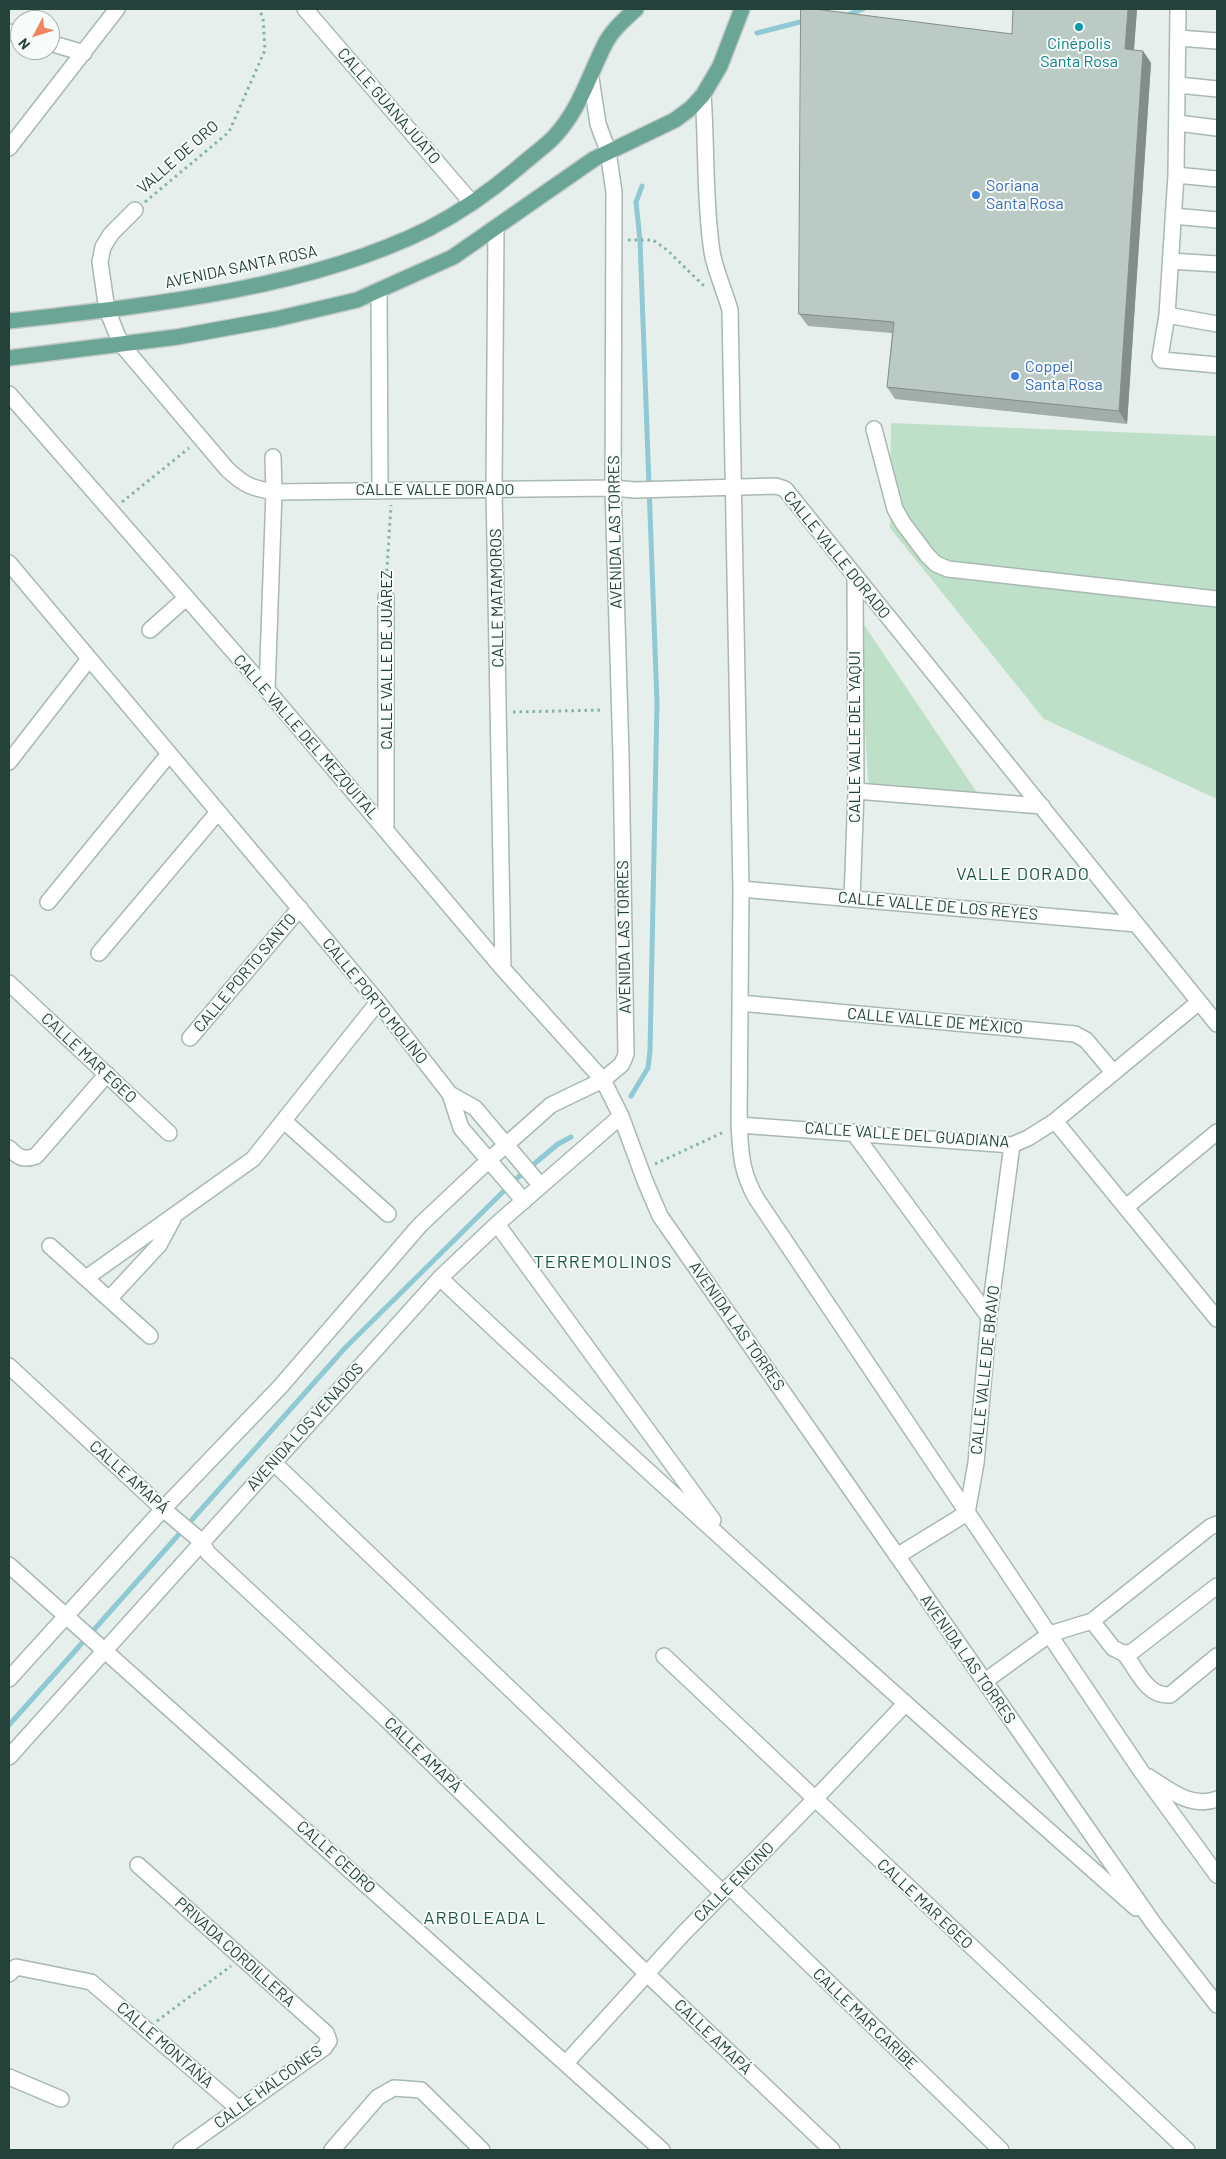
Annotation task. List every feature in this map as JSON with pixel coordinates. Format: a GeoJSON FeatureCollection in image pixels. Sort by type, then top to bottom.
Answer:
{"type":"FeatureCollection","features":[{"type":"Feature","properties":{"kind":"main road","name":"AVENIDA SANTA ROSA"},"geometry":{"type":"LineString","coordinates":[[9,322],[108,310],[225,291],[323,268],[392,245],[429,228],[472,203],[552,139],[577,106],[604,45],[615,28],[636,9]]}},
{"type":"Feature","properties":{"kind":"main road"},"geometry":{"type":"LineString","coordinates":[[9,358],[178,337],[276,319],[357,300],[453,257],[551,188],[608,151],[675,120],[691,108],[703,95],[720,66],[737,12]]}},
{"type":"Feature","properties":{"kind":"street","name":"CALLE GUANAJUATO"},"geometry":{"type":"LineString","coordinates":[[306,9],[472,203]]}},
{"type":"Feature","properties":{"kind":"street"},"geometry":{"type":"LineString","coordinates":[[1178,9],[1176,176],[1167,316],[1161,359],[1217,365]]}},
{"type":"Feature","properties":{"kind":"street"},"geometry":{"type":"LineString","coordinates":[[9,148],[84,53],[108,12]]}},
{"type":"Feature","properties":{"kind":"street"},"geometry":{"type":"LineString","coordinates":[[1178,38],[1217,41]]}},
{"type":"Feature","properties":{"kind":"street"},"geometry":{"type":"LineString","coordinates":[[60,46],[84,53]]}},
{"type":"Feature","properties":{"kind":"street"},"geometry":{"type":"LineString","coordinates":[[591,78],[598,124],[608,151]]}},
{"type":"Feature","properties":{"kind":"street"},"geometry":{"type":"LineString","coordinates":[[1178,85],[1217,89]]}},
{"type":"Feature","properties":{"kind":"street"},"geometry":{"type":"LineString","coordinates":[[703,95],[706,133],[704,165],[712,254],[730,310],[741,889],[739,1125],[742,1163],[746,1180],[756,1198],[1141,1772],[1217,1875]]}},
{"type":"Feature","properties":{"kind":"street"},"geometry":{"type":"LineString","coordinates":[[1178,123],[1217,128]]}},
{"type":"Feature","properties":{"kind":"street","name":"AVENIDA LAS TORRES"},"geometry":{"type":"LineString","coordinates":[[608,151],[614,192],[615,240],[613,488],[620,709],[626,1054],[622,1064],[603,1080],[621,1116],[660,1216],[1154,1924],[1217,2005]]}},
{"type":"Feature","properties":{"kind":"street"},"geometry":{"type":"LineString","coordinates":[[1176,176],[1217,179]]}},
{"type":"Feature","properties":{"kind":"street","name":"CALLE VALLE DORADO"},"geometry":{"type":"LineString","coordinates":[[135,210],[111,234],[103,247],[100,262],[108,310],[121,344],[242,483],[253,489],[274,492],[613,488],[635,490],[776,486],[785,489],[1217,1024]]}},
{"type":"Feature","properties":{"kind":"street"},"geometry":{"type":"LineString","coordinates":[[1173,216],[1217,220]]}},
{"type":"Feature","properties":{"kind":"street","name":"CALLE MATAMOROS"},"geometry":{"type":"LineString","coordinates":[[496,228],[494,490],[503,969]]}},
{"type":"Feature","properties":{"kind":"street"},"geometry":{"type":"LineString","coordinates":[[1171,261],[1217,264]]}},
{"type":"Feature","properties":{"kind":"street"},"geometry":{"type":"LineString","coordinates":[[379,291],[386,490]]}},
{"type":"Feature","properties":{"kind":"street"},"geometry":{"type":"LineString","coordinates":[[1167,316],[1217,324]]}},
{"type":"Feature","properties":{"kind":"street","name":"CALLE VALLE DEL MEZQUITAL"},"geometry":{"type":"LineString","coordinates":[[9,394],[267,690],[503,969],[603,1080]]}},
{"type":"Feature","properties":{"kind":"street"},"geometry":{"type":"LineString","coordinates":[[874,429],[895,509],[903,523],[936,564],[948,569],[1217,599]]}},
{"type":"Feature","properties":{"kind":"street"},"geometry":{"type":"LineString","coordinates":[[267,690],[274,492],[273,457]]}},
{"type":"Feature","properties":{"kind":"street","name":"CALLE PORTO MOLINO"},"geometry":{"type":"LineString","coordinates":[[9,564],[378,1002],[450,1094],[461,1128],[519,1195]]}},
{"type":"Feature","properties":{"kind":"street","name":"CALLE VALLE DEL YAQUI"},"geometry":{"type":"LineString","coordinates":[[852,898],[856,791],[855,576]]}},
{"type":"Feature","properties":{"kind":"street","name":"CALLE VALLE DE JUÁREZ"},"geometry":{"type":"LineString","coordinates":[[386,597],[386,830]]}},
{"type":"Feature","properties":{"kind":"street"},"geometry":{"type":"LineString","coordinates":[[150,630],[186,598]]}},
{"type":"Feature","properties":{"kind":"street"},"geometry":{"type":"LineString","coordinates":[[9,762],[89,659]]}},
{"type":"Feature","properties":{"kind":"street"},"geometry":{"type":"LineString","coordinates":[[48,902],[169,754]]}},
{"type":"Feature","properties":{"kind":"street"},"geometry":{"type":"LineString","coordinates":[[856,791],[1042,806]]}},
{"type":"Feature","properties":{"kind":"street"},"geometry":{"type":"LineString","coordinates":[[99,953],[218,812]]}},
{"type":"Feature","properties":{"kind":"street","name":"CALLE VALLE DE LOS REYES"},"geometry":{"type":"LineString","coordinates":[[741,889],[1136,924]]}},
{"type":"Feature","properties":{"kind":"street","name":"CALLE PORTO SANTO"},"geometry":{"type":"LineString","coordinates":[[190,1038],[300,908]]}},
{"type":"Feature","properties":{"kind":"street","name":"CALLE MAR EGEO"},"geometry":{"type":"LineString","coordinates":[[9,983],[169,1133]]}},
{"type":"Feature","properties":{"kind":"street"},"geometry":{"type":"LineString","coordinates":[[86,1278],[248,1164],[284,1122],[378,1002]]}},
{"type":"Feature","properties":{"kind":"street"},"geometry":{"type":"LineString","coordinates":[[1199,1002],[1055,1121],[1217,1319]]}},
{"type":"Feature","properties":{"kind":"street","name":"CALLE VALLE DE MÉXICO"},"geometry":{"type":"LineString","coordinates":[[740,1003],[1074,1034],[1086,1040],[1113,1072]]}},
{"type":"Feature","properties":{"kind":"street"},"geometry":{"type":"LineString","coordinates":[[9,1148],[19,1158],[28,1159],[36,1156],[107,1074]]}},
{"type":"Feature","properties":{"kind":"street"},"geometry":{"type":"LineString","coordinates":[[11,1673],[66,1617],[163,1509],[280,1387],[414,1231],[506,1144],[551,1106],[603,1080]]}},
{"type":"Feature","properties":{"kind":"street","name":"CALLE PORTO MOLINO"},"geometry":{"type":"LineString","coordinates":[[450,1094],[475,1108],[537,1181]]}},
{"type":"Feature","properties":{"kind":"street","name":"AVENIDA LOS VENADOS"},"geometry":{"type":"LineString","coordinates":[[9,1757],[105,1651],[195,1536],[273,1462],[440,1278],[497,1224],[519,1195],[621,1116]]}},
{"type":"Feature","properties":{"kind":"street","name":"CALLE VALLE DEL GUADIANA"},"geometry":{"type":"LineString","coordinates":[[739,1125],[1012,1144],[1028,1138],[1055,1121]]}},
{"type":"Feature","properties":{"kind":"street"},"geometry":{"type":"LineString","coordinates":[[284,1122],[388,1214]]}},
{"type":"Feature","properties":{"kind":"street"},"geometry":{"type":"LineString","coordinates":[[853,1132],[989,1317]]}},
{"type":"Feature","properties":{"kind":"street"},"geometry":{"type":"LineString","coordinates":[[1126,1207],[1217,1132]]}},
{"type":"Feature","properties":{"kind":"street","name":"CALLE VALLE DE BRAVO"},"geometry":{"type":"LineString","coordinates":[[967,1513],[976,1463],[989,1317],[1012,1144]]}},
{"type":"Feature","properties":{"kind":"street"},"geometry":{"type":"LineString","coordinates":[[109,1299],[159,1245],[175,1216]]}},
{"type":"Feature","properties":{"kind":"street"},"geometry":{"type":"LineString","coordinates":[[497,1224],[615,1383],[732,1548]]}},
{"type":"Feature","properties":{"kind":"street"},"geometry":{"type":"LineString","coordinates":[[50,1246],[150,1336]]}},
{"type":"Feature","properties":{"kind":"street"},"geometry":{"type":"LineString","coordinates":[[440,1278],[732,1548],[1154,1924]]}},
{"type":"Feature","properties":{"kind":"street","name":"CALLE AMAPÁ"},"geometry":{"type":"LineString","coordinates":[[9,1366],[163,1509],[195,1536],[208,1554],[386,1719],[646,1973],[832,2150]]}},
{"type":"Feature","properties":{"kind":"street","name":"CALLE MAR CARIBE"},"geometry":{"type":"LineString","coordinates":[[273,1462],[1002,2150]]}},
{"type":"Feature","properties":{"kind":"street"},"geometry":{"type":"LineString","coordinates":[[897,1556],[967,1513]]}},
{"type":"Feature","properties":{"kind":"street"},"geometry":{"type":"LineString","coordinates":[[985,1681],[1050,1634],[1092,1621],[1210,1527],[1217,1524]]}},
{"type":"Feature","properties":{"kind":"street","name":"CALLE CEDRO"},"geometry":{"type":"LineString","coordinates":[[9,1565],[662,2150]]}},
{"type":"Feature","properties":{"kind":"street"},"geometry":{"type":"LineString","coordinates":[[1125,1654],[1133,1651],[1217,1586]]}},
{"type":"Feature","properties":{"kind":"street"},"geometry":{"type":"LineString","coordinates":[[1092,1621],[1113,1648],[1125,1654],[1150,1690],[1161,1696],[1170,1695],[1217,1656]]}},
{"type":"Feature","properties":{"kind":"street","name":"CALLE MAR EGEO"},"geometry":{"type":"LineString","coordinates":[[664,1656],[814,1800],[1187,2150]]}},
{"type":"Feature","properties":{"kind":"street","name":"CALLE ENCINO"},"geometry":{"type":"LineString","coordinates":[[566,2063],[646,1973],[905,1704]]}},
{"type":"Feature","properties":{"kind":"street"},"geometry":{"type":"LineString","coordinates":[[1141,1772],[1177,1795],[1195,1802],[1211,1802],[1217,1799]]}},
{"type":"Feature","properties":{"kind":"street","name":"PRIVADA CORDILLERA"},"geometry":{"type":"LineString","coordinates":[[138,1865],[326,2033],[328,2041]]}},
{"type":"Feature","properties":{"kind":"street","name":"CALLE MONTAÑA"},"geometry":{"type":"LineString","coordinates":[[9,1974],[16,1967],[91,1982],[147,2028],[239,2109]]}},
{"type":"Feature","properties":{"kind":"street","name":"CALLE HALCONES"},"geometry":{"type":"LineString","coordinates":[[181,2150],[324,2048],[328,2041]]}},
{"type":"Feature","properties":{"kind":"street"},"geometry":{"type":"LineString","coordinates":[[9,2077],[61,2099]]}},
{"type":"Feature","properties":{"kind":"street"},"geometry":{"type":"LineString","coordinates":[[332,2150],[378,2097],[394,2088],[421,2090],[482,2150]]}},
{"type":"Feature","properties":{"kind":"path","name":"VALLE DE ORO"},"geometry":{"type":"LineString","coordinates":[[135,210],[229,132],[265,50],[262,18],[259,9]]}},
{"type":"Feature","properties":{"kind":"path"},"geometry":{"type":"LineString","coordinates":[[615,240],[653,240],[667,250],[706,289]]}},
{"type":"Feature","properties":{"kind":"path"},"geometry":{"type":"LineString","coordinates":[[109,511],[202,439]]}},
{"type":"Feature","properties":{"kind":"path","name":"CALLE VALLE DE JUÁREZ"},"geometry":{"type":"LineString","coordinates":[[386,490],[386,597]]}},
{"type":"Feature","properties":{"kind":"path"},"geometry":{"type":"LineString","coordinates":[[499,712],[620,709]]}},
{"type":"Feature","properties":{"kind":"path"},"geometry":{"type":"LineString","coordinates":[[641,1171],[739,1125]]}},
{"type":"Feature","properties":{"kind":"path"},"geometry":{"type":"LineString","coordinates":[[147,2028],[242,1958]]}},
{"type":"Feature","properties":{"kind":"green space"},"geometry":{"type":"Polygon","coordinates":[[[891,423],[1217,436],[1217,799],[1044,719],[890,528],[891,423]]]}},
{"type":"Feature","properties":{"kind":"green space"},"geometry":{"type":"Polygon","coordinates":[[[858,616],[978,794],[869,794],[858,616]]]}},
{"type":"Feature","properties":{"kind":"building","name":"Soriana Santa Rosa"},"geometry":{"type":"Polygon","coordinates":[[[801,9],[815,9],[1012,34],[1013,9],[1128,9],[1125,49],[1143,51],[1119,411],[887,387],[894,322],[799,314],[801,9]]]}},
{"type":"Feature","properties":{"kind":"waterway"},"geometry":{"type":"LineString","coordinates":[[845,16],[863,9]]}},
{"type":"Feature","properties":{"kind":"waterway"},"geometry":{"type":"LineString","coordinates":[[757,33],[808,20]]}},
{"type":"Feature","properties":{"kind":"waterway"},"geometry":{"type":"LineString","coordinates":[[631,1096],[648,1068],[650,1051],[657,703],[640,240],[636,202],[642,186]]}},
{"type":"Feature","properties":{"kind":"waterway"},"geometry":{"type":"LineString","coordinates":[[9,1725],[345,1348],[516,1179],[558,1144],[571,1137]]}},
{"type":"Feature","properties":{"kind":"place","name":"Cinépolis Santa Rosa"},"geometry":{"type":"Point","coordinates":[1079,27]}},
{"type":"Feature","properties":{"kind":"place","name":"Soriana Santa Rosa"},"geometry":{"type":"Point","coordinates":[976,195]}},
{"type":"Feature","properties":{"kind":"place","name":"Coppel Santa Rosa"},"geometry":{"type":"Point","coordinates":[1015,376]}},
{"type":"Feature","properties":{"kind":"district","name":"VALLE DORADO"},"geometry":{"type":"Point","coordinates":[1023,874]}},
{"type":"Feature","properties":{"kind":"district","name":"TERREMOLINOS"},"geometry":{"type":"Point","coordinates":[603,1262]}},
{"type":"Feature","properties":{"kind":"district","name":"ARBOLEADA L"},"geometry":{"type":"Point","coordinates":[485,1918]}}]}
